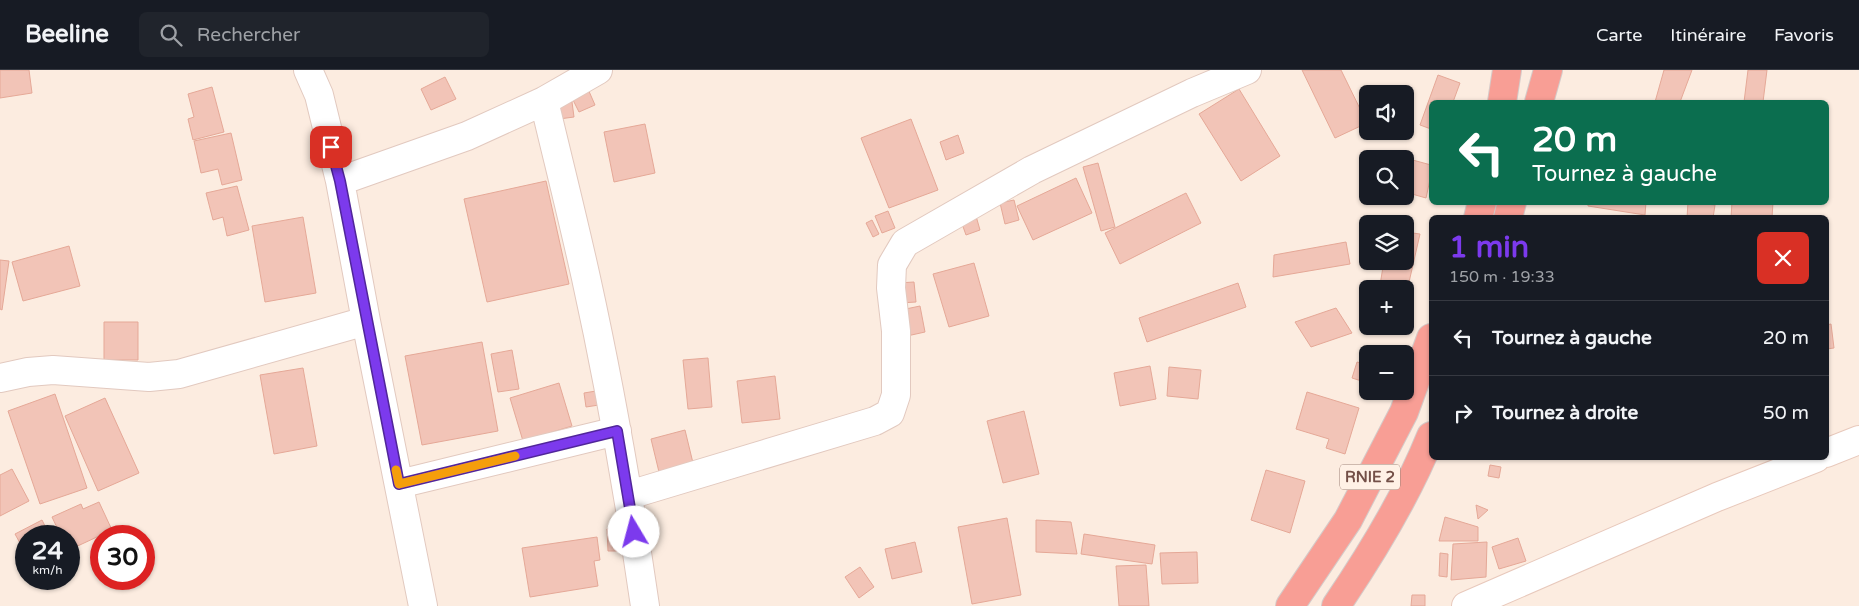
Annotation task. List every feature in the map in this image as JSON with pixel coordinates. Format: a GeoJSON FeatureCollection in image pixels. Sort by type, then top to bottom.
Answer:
{"type":"FeatureCollection","features":[{"type":"Feature","properties":{"kind":"highway"},"geometry":{"type":"LineString","coordinates":[[1502,100],[1507,70]]}},
{"type":"Feature","properties":{"kind":"highway"},"geometry":{"type":"LineString","coordinates":[[1540,100],[1548,70]]}},
{"type":"Feature","properties":{"kind":"highway","name":"RNIE 2"},"geometry":{"type":"LineString","coordinates":[[1290,606],[1348,520],[1404,412],[1429,343]]}},
{"type":"Feature","properties":{"kind":"highway","name":"RNIE 2"},"geometry":{"type":"LineString","coordinates":[[1336,606],[1379,539],[1424,455],[1429,441]]}},
{"type":"Feature","properties":{"kind":"street"},"geometry":{"type":"LineString","coordinates":[[308,70],[318,95],[340,181],[423,606]]}},
{"type":"Feature","properties":{"kind":"street"},"geometry":{"type":"LineString","coordinates":[[340,181],[467,136],[544,101],[598,70]]}},
{"type":"Feature","properties":{"kind":"street"},"geometry":{"type":"LineString","coordinates":[[629,495],[875,421],[890,413],[896,395],[896,331],[891,288],[892,265],[905,243],[1032,170],[1192,93],[1247,70]]}},
{"type":"Feature","properties":{"kind":"street"},"geometry":{"type":"LineString","coordinates":[[544,101],[586,277],[617,431],[629,495],[645,606]]}},
{"type":"Feature","properties":{"kind":"street"},"geometry":{"type":"LineString","coordinates":[[0,378],[28,372],[53,370],[149,377],[179,374],[366,321]]}},
{"type":"Feature","properties":{"kind":"street"},"geometry":{"type":"LineString","coordinates":[[399,484],[617,431]]}},
{"type":"Feature","properties":{"kind":"street"},"geometry":{"type":"LineString","coordinates":[[1829,452],[1859,440]]}},
{"type":"Feature","properties":{"kind":"street"},"geometry":{"type":"LineString","coordinates":[[1466,606],[1708,501],[1811,460]]}},
{"type":"Feature","properties":{"kind":"building"},"geometry":{"type":"Polygon","coordinates":[[[0,70],[29,70],[32,93],[0,98],[0,70]]]}},
{"type":"Feature","properties":{"kind":"building"},"geometry":{"type":"Polygon","coordinates":[[[1302,70],[1341,70],[1359,107],[1359,127],[1335,138],[1302,70]]]}},
{"type":"Feature","properties":{"kind":"building"},"geometry":{"type":"Polygon","coordinates":[[[1664,70],[1692,70],[1681,100],[1656,100],[1664,70]]]}},
{"type":"Feature","properties":{"kind":"building"},"geometry":{"type":"Polygon","coordinates":[[[1748,70],[1767,70],[1763,100],[1744,100],[1748,70]]]}},
{"type":"Feature","properties":{"kind":"building"},"geometry":{"type":"Polygon","coordinates":[[[1438,75],[1460,83],[1454,100],[1429,100],[1438,75]]]}},
{"type":"Feature","properties":{"kind":"building"},"geometry":{"type":"Polygon","coordinates":[[[445,77],[456,99],[431,110],[421,89],[445,77]]]}},
{"type":"Feature","properties":{"kind":"building"},"geometry":{"type":"Polygon","coordinates":[[[212,87],[224,132],[193,140],[188,119],[194,117],[188,94],[212,87]]]}},
{"type":"Feature","properties":{"kind":"building"},"geometry":{"type":"Polygon","coordinates":[[[588,89],[595,105],[579,112],[571,96],[588,89]]]}},
{"type":"Feature","properties":{"kind":"building"},"geometry":{"type":"Polygon","coordinates":[[[1239,89],[1280,156],[1241,181],[1199,114],[1239,89]]]}},
{"type":"Feature","properties":{"kind":"building"},"geometry":{"type":"Polygon","coordinates":[[[1429,100],[1429,128],[1420,125],[1429,100]]]}},
{"type":"Feature","properties":{"kind":"building"},"geometry":{"type":"Polygon","coordinates":[[[572,102],[574,117],[559,119],[556,104],[572,102]]]}},
{"type":"Feature","properties":{"kind":"building"},"geometry":{"type":"Polygon","coordinates":[[[911,119],[938,190],[889,208],[861,138],[911,119]]]}},
{"type":"Feature","properties":{"kind":"building"},"geometry":{"type":"Polygon","coordinates":[[[645,124],[655,173],[614,182],[604,132],[645,124]]]}},
{"type":"Feature","properties":{"kind":"building"},"geometry":{"type":"Polygon","coordinates":[[[231,133],[242,180],[222,185],[218,169],[201,173],[194,141],[231,133]]]}},
{"type":"Feature","properties":{"kind":"building"},"geometry":{"type":"Polygon","coordinates":[[[958,135],[964,153],[946,160],[940,142],[958,135]]]}},
{"type":"Feature","properties":{"kind":"building"},"geometry":{"type":"Polygon","coordinates":[[[1414,160],[1429,164],[1429,184],[1426,198],[1414,195],[1414,160]]]}},
{"type":"Feature","properties":{"kind":"building"},"geometry":{"type":"Polygon","coordinates":[[[1098,163],[1115,227],[1101,231],[1083,167],[1098,163]]]}},
{"type":"Feature","properties":{"kind":"building"},"geometry":{"type":"Polygon","coordinates":[[[1076,178],[1092,213],[1033,240],[1017,206],[1076,178]]]}},
{"type":"Feature","properties":{"kind":"building"},"geometry":{"type":"Polygon","coordinates":[[[546,181],[569,284],[487,302],[464,199],[546,181]]]}},
{"type":"Feature","properties":{"kind":"building"},"geometry":{"type":"Polygon","coordinates":[[[237,186],[249,230],[227,236],[223,217],[213,220],[206,193],[237,186]]]}},
{"type":"Feature","properties":{"kind":"building"},"geometry":{"type":"Polygon","coordinates":[[[1186,193],[1201,223],[1120,264],[1105,233],[1186,193]]]}},
{"type":"Feature","properties":{"kind":"building"},"geometry":{"type":"Polygon","coordinates":[[[1014,200],[1019,220],[1005,224],[1000,203],[1014,200]]]}},
{"type":"Feature","properties":{"kind":"building"},"geometry":{"type":"Polygon","coordinates":[[[1588,205],[1646,205],[1645,215],[1588,205]]]}},
{"type":"Feature","properties":{"kind":"building"},"geometry":{"type":"Polygon","coordinates":[[[1688,205],[1715,205],[1713,215],[1687,215],[1688,205]]]}},
{"type":"Feature","properties":{"kind":"building"},"geometry":{"type":"Polygon","coordinates":[[[1732,205],[1773,205],[1772,215],[1731,215],[1732,205]]]}},
{"type":"Feature","properties":{"kind":"building"},"geometry":{"type":"Polygon","coordinates":[[[888,211],[895,228],[882,233],[875,216],[888,211]]]}},
{"type":"Feature","properties":{"kind":"building"},"geometry":{"type":"Polygon","coordinates":[[[976,216],[980,230],[966,235],[961,221],[976,216]]]}},
{"type":"Feature","properties":{"kind":"building"},"geometry":{"type":"Polygon","coordinates":[[[303,217],[316,293],[265,302],[252,226],[303,217]]]}},
{"type":"Feature","properties":{"kind":"building"},"geometry":{"type":"Polygon","coordinates":[[[872,220],[879,234],[873,237],[866,223],[872,220]]]}},
{"type":"Feature","properties":{"kind":"building"},"geometry":{"type":"Polygon","coordinates":[[[1414,233],[1420,234],[1414,260],[1414,233]]]}},
{"type":"Feature","properties":{"kind":"building"},"geometry":{"type":"Polygon","coordinates":[[[1346,242],[1350,264],[1273,277],[1274,255],[1346,242]]]}},
{"type":"Feature","properties":{"kind":"building"},"geometry":{"type":"Polygon","coordinates":[[[69,246],[80,286],[23,301],[12,262],[69,246]]]}},
{"type":"Feature","properties":{"kind":"building"},"geometry":{"type":"Polygon","coordinates":[[[0,260],[9,261],[2,310],[0,309],[0,260]]]}},
{"type":"Feature","properties":{"kind":"building"},"geometry":{"type":"Polygon","coordinates":[[[974,263],[989,316],[949,327],[933,274],[974,263]]]}},
{"type":"Feature","properties":{"kind":"building"},"geometry":{"type":"Polygon","coordinates":[[[1382,270],[1412,270],[1410,280],[1381,280],[1382,270]]]}},
{"type":"Feature","properties":{"kind":"building"},"geometry":{"type":"Polygon","coordinates":[[[914,282],[916,302],[900,303],[898,283],[914,282]]]}},
{"type":"Feature","properties":{"kind":"building"},"geometry":{"type":"Polygon","coordinates":[[[1238,283],[1246,307],[1147,342],[1139,318],[1238,283]]]}},
{"type":"Feature","properties":{"kind":"building"},"geometry":{"type":"Polygon","coordinates":[[[920,306],[925,332],[907,336],[901,310],[920,306]]]}},
{"type":"Feature","properties":{"kind":"building"},"geometry":{"type":"Polygon","coordinates":[[[1336,308],[1352,333],[1311,347],[1295,322],[1336,308]]]}},
{"type":"Feature","properties":{"kind":"building"},"geometry":{"type":"Polygon","coordinates":[[[104,322],[138,322],[138,360],[104,360],[104,322]]]}},
{"type":"Feature","properties":{"kind":"building"},"geometry":{"type":"Polygon","coordinates":[[[1829,324],[1831,324],[1834,348],[1829,349],[1829,324]]]}},
{"type":"Feature","properties":{"kind":"building"},"geometry":{"type":"Polygon","coordinates":[[[482,342],[498,431],[422,445],[405,356],[482,342]]]}},
{"type":"Feature","properties":{"kind":"building"},"geometry":{"type":"Polygon","coordinates":[[[512,350],[519,389],[498,392],[491,354],[512,350]]]}},
{"type":"Feature","properties":{"kind":"building"},"geometry":{"type":"Polygon","coordinates":[[[708,358],[712,407],[688,409],[683,360],[708,358]]]}},
{"type":"Feature","properties":{"kind":"building"},"geometry":{"type":"Polygon","coordinates":[[[1357,362],[1359,363],[1359,380],[1352,378],[1357,362]]]}},
{"type":"Feature","properties":{"kind":"building"},"geometry":{"type":"Polygon","coordinates":[[[1150,366],[1156,399],[1120,406],[1114,373],[1150,366]]]}},
{"type":"Feature","properties":{"kind":"building"},"geometry":{"type":"Polygon","coordinates":[[[1169,367],[1201,370],[1198,399],[1167,396],[1169,367]]]}},
{"type":"Feature","properties":{"kind":"building"},"geometry":{"type":"Polygon","coordinates":[[[303,368],[317,446],[274,454],[260,375],[303,368]]]}},
{"type":"Feature","properties":{"kind":"building"},"geometry":{"type":"Polygon","coordinates":[[[775,376],[780,419],[742,423],[737,381],[775,376]]]}},
{"type":"Feature","properties":{"kind":"building"},"geometry":{"type":"Polygon","coordinates":[[[559,383],[572,426],[523,441],[510,398],[559,383]]]}},
{"type":"Feature","properties":{"kind":"building"},"geometry":{"type":"Polygon","coordinates":[[[596,391],[599,405],[586,407],[584,393],[596,391]]]}},
{"type":"Feature","properties":{"kind":"building"},"geometry":{"type":"Polygon","coordinates":[[[1307,392],[1359,408],[1345,454],[1326,448],[1329,439],[1296,429],[1307,392]]]}},
{"type":"Feature","properties":{"kind":"building"},"geometry":{"type":"Polygon","coordinates":[[[55,394],[87,488],[40,504],[8,411],[55,394]]]}},
{"type":"Feature","properties":{"kind":"building"},"geometry":{"type":"Polygon","coordinates":[[[105,398],[139,473],[98,491],[65,416],[105,398]]]}},
{"type":"Feature","properties":{"kind":"building"},"geometry":{"type":"Polygon","coordinates":[[[1024,411],[1039,474],[1003,483],[987,421],[1024,411]]]}},
{"type":"Feature","properties":{"kind":"building"},"geometry":{"type":"Polygon","coordinates":[[[685,430],[693,463],[659,472],[651,439],[685,430]]]}},
{"type":"Feature","properties":{"kind":"building"},"geometry":{"type":"Polygon","coordinates":[[[1490,465],[1501,467],[1499,478],[1488,476],[1490,465]]]}},
{"type":"Feature","properties":{"kind":"building"},"geometry":{"type":"Polygon","coordinates":[[[12,469],[29,501],[0,516],[0,475],[12,469]]]}},
{"type":"Feature","properties":{"kind":"building"},"geometry":{"type":"Polygon","coordinates":[[[1266,470],[1305,481],[1290,533],[1251,520],[1266,470]]]}},
{"type":"Feature","properties":{"kind":"building"},"geometry":{"type":"Polygon","coordinates":[[[99,502],[110,525],[90,525],[90,540],[80,545],[80,525],[56,525],[52,517],[81,504],[83,509],[99,502]]]}},
{"type":"Feature","properties":{"kind":"building"},"geometry":{"type":"Polygon","coordinates":[[[1476,505],[1488,510],[1478,519],[1476,505]]]}},
{"type":"Feature","properties":{"kind":"building"},"geometry":{"type":"Polygon","coordinates":[[[1445,517],[1478,527],[1478,541],[1439,541],[1445,517]]]}},
{"type":"Feature","properties":{"kind":"building"},"geometry":{"type":"Polygon","coordinates":[[[1007,518],[1021,595],[972,604],[958,527],[1007,518]]]}},
{"type":"Feature","properties":{"kind":"building"},"geometry":{"type":"Polygon","coordinates":[[[42,520],[44,525],[32,525],[42,520]]]}},
{"type":"Feature","properties":{"kind":"building"},"geometry":{"type":"Polygon","coordinates":[[[1036,520],[1071,522],[1077,554],[1036,552],[1036,520]]]}},
{"type":"Feature","properties":{"kind":"building"},"geometry":{"type":"Polygon","coordinates":[[[627,528],[628,551],[608,551],[607,529],[627,528]]]}},
{"type":"Feature","properties":{"kind":"building"},"geometry":{"type":"Polygon","coordinates":[[[1084,534],[1155,545],[1152,564],[1081,554],[1084,534]]]}},
{"type":"Feature","properties":{"kind":"building"},"geometry":{"type":"Polygon","coordinates":[[[597,537],[600,560],[594,561],[598,586],[530,597],[522,548],[597,537]]]}},
{"type":"Feature","properties":{"kind":"building"},"geometry":{"type":"Polygon","coordinates":[[[1518,538],[1526,561],[1499,569],[1492,547],[1518,538]]]}},
{"type":"Feature","properties":{"kind":"building"},"geometry":{"type":"Polygon","coordinates":[[[915,542],[922,572],[892,579],[885,549],[915,542]]]}},
{"type":"Feature","properties":{"kind":"building"},"geometry":{"type":"Polygon","coordinates":[[[1487,542],[1486,577],[1451,580],[1453,544],[1487,542]]]}},
{"type":"Feature","properties":{"kind":"building"},"geometry":{"type":"Polygon","coordinates":[[[1197,552],[1198,583],[1162,584],[1160,553],[1197,552]]]}},
{"type":"Feature","properties":{"kind":"building"},"geometry":{"type":"Polygon","coordinates":[[[1440,553],[1448,554],[1447,577],[1439,576],[1440,553]]]}},
{"type":"Feature","properties":{"kind":"building"},"geometry":{"type":"Polygon","coordinates":[[[1146,565],[1149,606],[1119,606],[1116,566],[1146,565]]]}},
{"type":"Feature","properties":{"kind":"building"},"geometry":{"type":"Polygon","coordinates":[[[860,567],[874,587],[859,598],[845,577],[860,567]]]}},
{"type":"Feature","properties":{"kind":"building"},"geometry":{"type":"Polygon","coordinates":[[[1412,595],[1425,595],[1425,606],[1411,606],[1412,595]]]}},
{"type":"Feature","properties":{"kind":"slow traffic"},"geometry":{"type":"LineString","coordinates":[[396,470],[399,484],[515,456]]}},
{"type":"Feature","properties":{"kind":"route"},"geometry":{"type":"LineString","coordinates":[[331,147],[340,181],[399,484],[617,431],[634,532]]}}]}
